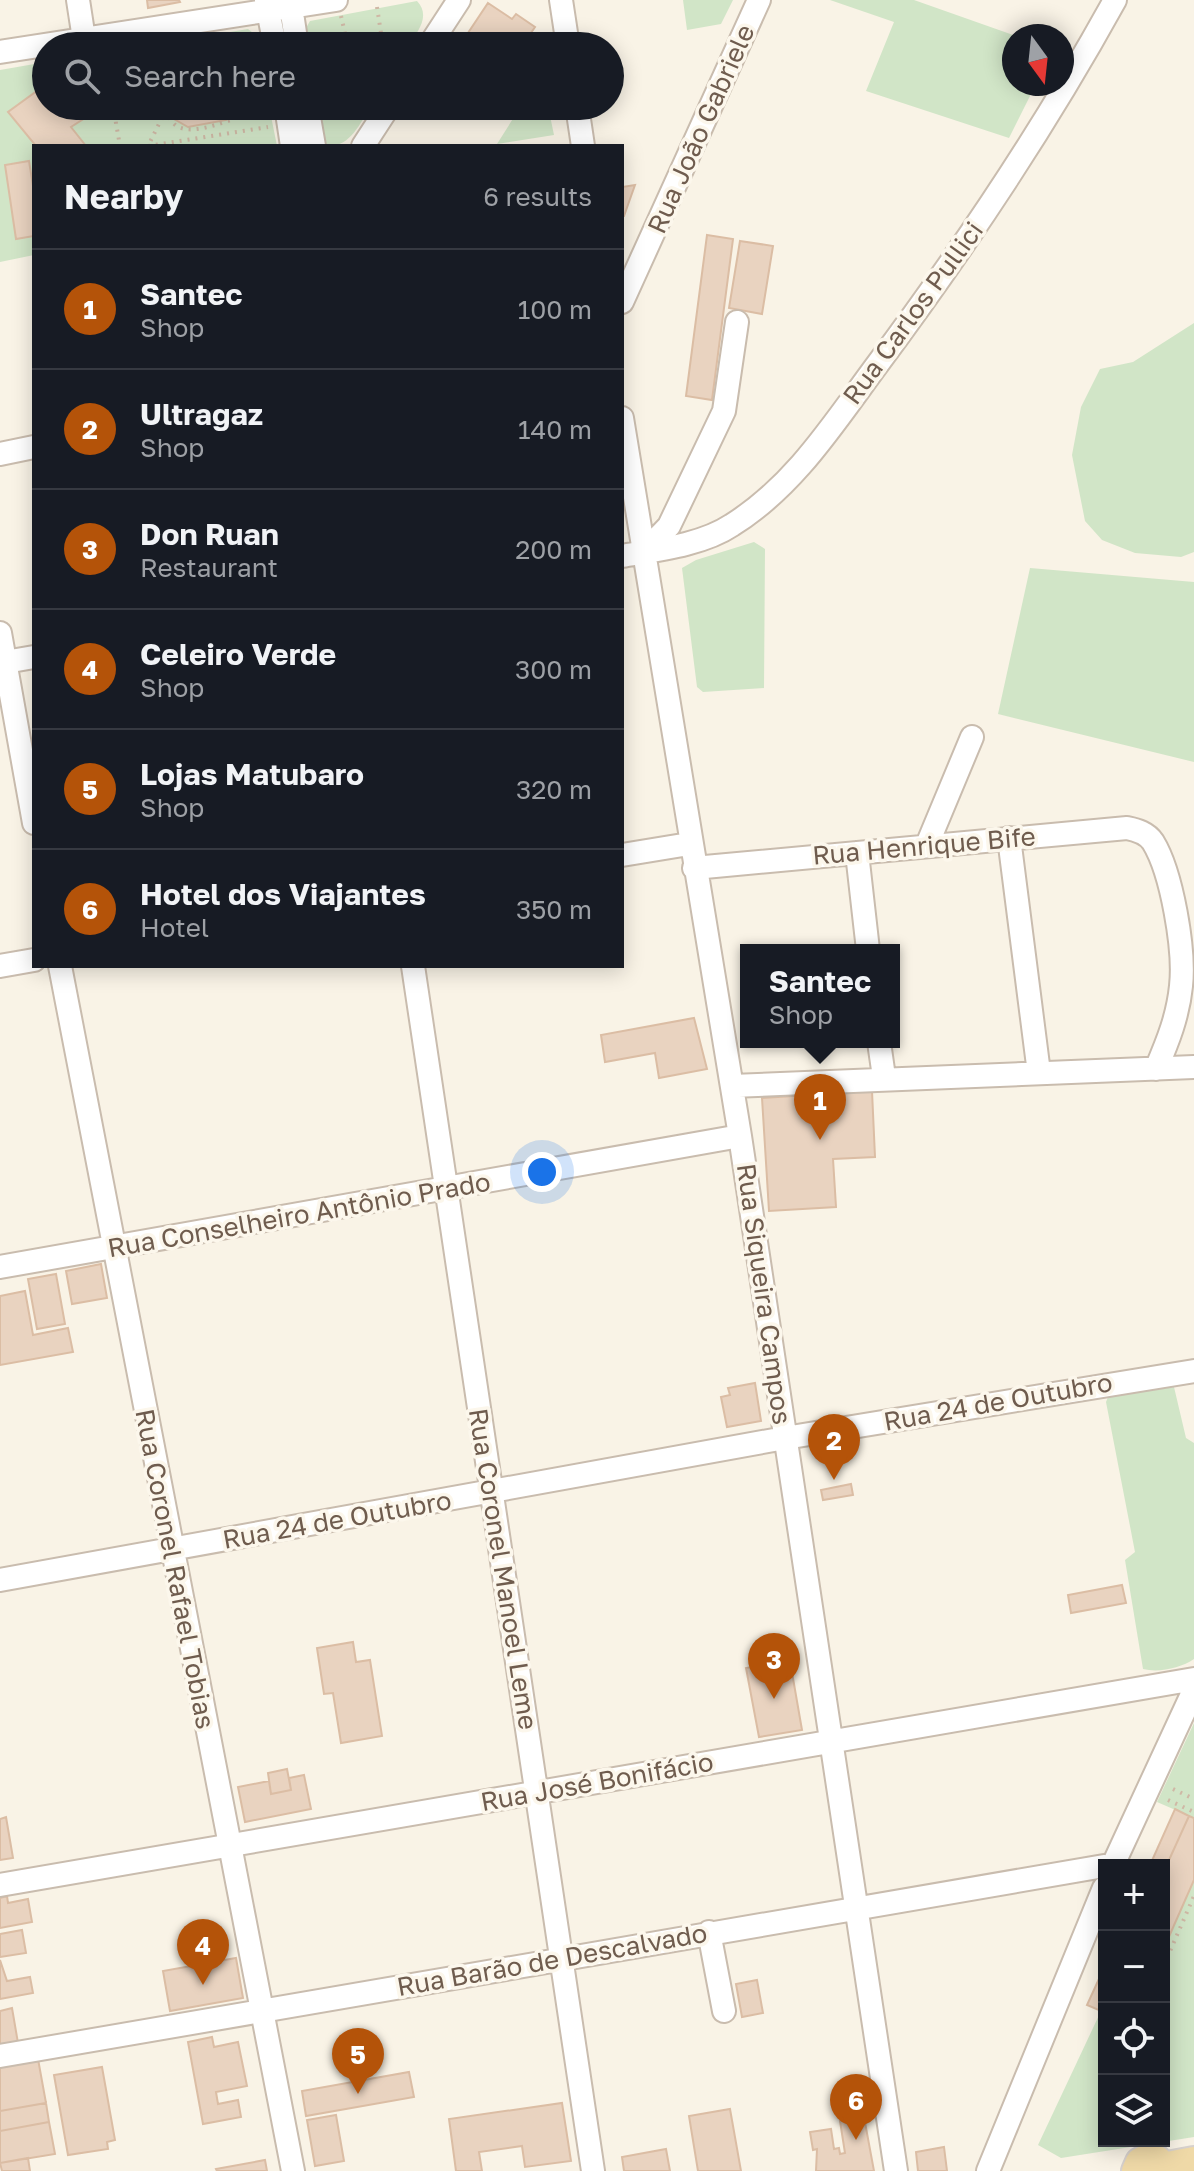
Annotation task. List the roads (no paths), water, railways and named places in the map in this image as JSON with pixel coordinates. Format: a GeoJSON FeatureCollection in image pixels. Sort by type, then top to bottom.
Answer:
{"type":"FeatureCollection","features":[{"type":"Feature","properties":{"kind":"main road"},"geometry":{"type":"LineString","coordinates":[[1143,2169],[1194,2161]]}},
{"type":"Feature","properties":{"kind":"street"},"geometry":{"type":"LineString","coordinates":[[78,0],[83,32]]}},
{"type":"Feature","properties":{"kind":"street"},"geometry":{"type":"LineString","coordinates":[[431,32],[459,0]]}},
{"type":"Feature","properties":{"kind":"street"},"geometry":{"type":"LineString","coordinates":[[561,0],[566,32]]}},
{"type":"Feature","properties":{"kind":"street","name":"Rua João Gabriele"},"geometry":{"type":"LineString","coordinates":[[624,298],[759,0]]}},
{"type":"Feature","properties":{"kind":"street","name":"Rua Carlos Pullici"},"geometry":{"type":"LineString","coordinates":[[633,554],[700,539],[730,527],[761,505],[803,464],[945,273],[1058,104],[1115,0]]}},
{"type":"Feature","properties":{"kind":"street"},"geometry":{"type":"LineString","coordinates":[[290,4],[295,32]]}},
{"type":"Feature","properties":{"kind":"street"},"geometry":{"type":"LineString","coordinates":[[267,6],[272,32]]}},
{"type":"Feature","properties":{"kind":"street"},"geometry":{"type":"LineString","coordinates":[[123,32],[267,6],[339,7]]}},
{"type":"Feature","properties":{"kind":"street"},"geometry":{"type":"LineString","coordinates":[[0,52],[32,47]]}},
{"type":"Feature","properties":{"kind":"street"},"geometry":{"type":"LineString","coordinates":[[309,120],[314,144]]}},
{"type":"Feature","properties":{"kind":"street"},"geometry":{"type":"LineString","coordinates":[[364,144],[380,120]]}},
{"type":"Feature","properties":{"kind":"street"},"geometry":{"type":"LineString","coordinates":[[579,120],[583,144]]}},
{"type":"Feature","properties":{"kind":"street"},"geometry":{"type":"LineString","coordinates":[[633,554],[669,526],[724,411],[737,322]]}},
{"type":"Feature","properties":{"kind":"street","name":"Rua Siqueira Campos"},"geometry":{"type":"LineString","coordinates":[[624,443],[633,554],[694,868],[732,1086],[896,2171]]}},
{"type":"Feature","properties":{"kind":"street"},"geometry":{"type":"LineString","coordinates":[[0,454],[32,447]]}},
{"type":"Feature","properties":{"kind":"street"},"geometry":{"type":"LineString","coordinates":[[0,633],[2,662],[32,813]]}},
{"type":"Feature","properties":{"kind":"street"},"geometry":{"type":"LineString","coordinates":[[2,662],[32,657]]}},
{"type":"Feature","properties":{"kind":"street"},"geometry":{"type":"LineString","coordinates":[[927,845],[972,737]]}},
{"type":"Feature","properties":{"kind":"street","name":"Rua Henrique Bife"},"geometry":{"type":"LineString","coordinates":[[694,868],[1127,828],[1141,831],[1152,840],[1167,878],[1177,931],[1182,983],[1175,1022],[1156,1069]]}},
{"type":"Feature","properties":{"kind":"street"},"geometry":{"type":"LineString","coordinates":[[1009,838],[1039,1073]]}},
{"type":"Feature","properties":{"kind":"street"},"geometry":{"type":"LineString","coordinates":[[624,855],[689,844]]}},
{"type":"Feature","properties":{"kind":"street"},"geometry":{"type":"LineString","coordinates":[[857,853],[867,944]]}},
{"type":"Feature","properties":{"kind":"street"},"geometry":{"type":"LineString","coordinates":[[0,966],[32,960]]}},
{"type":"Feature","properties":{"kind":"street","name":"Rua Coronel Rafael Tobias"},"geometry":{"type":"LineString","coordinates":[[60,968],[293,2171]]}},
{"type":"Feature","properties":{"kind":"street","name":"Rua Coronel Manoel Leme"},"geometry":{"type":"LineString","coordinates":[[413,968],[593,2171]]}},
{"type":"Feature","properties":{"kind":"street"},"geometry":{"type":"LineString","coordinates":[[880,1048],[884,1077]]}},
{"type":"Feature","properties":{"kind":"street"},"geometry":{"type":"LineString","coordinates":[[732,1086],[884,1077],[1194,1067]]}},
{"type":"Feature","properties":{"kind":"street","name":"Rua Conselheiro Antônio Prado"},"geometry":{"type":"LineString","coordinates":[[0,1267],[740,1136]]}},
{"type":"Feature","properties":{"kind":"street","name":"Rua 24 de Outubro"},"geometry":{"type":"LineString","coordinates":[[0,1580],[785,1438],[1194,1371]]}},
{"type":"Feature","properties":{"kind":"street","name":"Rua José Bonifácio"},"geometry":{"type":"LineString","coordinates":[[0,1885],[1194,1679]]}},
{"type":"Feature","properties":{"kind":"street"},"geometry":{"type":"LineString","coordinates":[[1113,1859],[1194,1690]]}},
{"type":"Feature","properties":{"kind":"street","name":"Rua Barão de Descalvado"},"geometry":{"type":"LineString","coordinates":[[0,2056],[1098,1867]]}},
{"type":"Feature","properties":{"kind":"street"},"geometry":{"type":"LineString","coordinates":[[988,2171],[1098,1903]]}},
{"type":"Feature","properties":{"kind":"street"},"geometry":{"type":"LineString","coordinates":[[709,1932],[724,2011]]}},
{"type":"Feature","properties":{"kind":"place","name":"Santec"},"geometry":{"type":"Point","coordinates":[820,1140]}},
{"type":"Feature","properties":{"kind":"place","name":"Ultragaz"},"geometry":{"type":"Point","coordinates":[834,1480]}},
{"type":"Feature","properties":{"kind":"place","name":"Don Ruan"},"geometry":{"type":"Point","coordinates":[774,1699]}},
{"type":"Feature","properties":{"kind":"place","name":"Celeiro Verde"},"geometry":{"type":"Point","coordinates":[203,1985]}},
{"type":"Feature","properties":{"kind":"place","name":"Lojas Matubaro"},"geometry":{"type":"Point","coordinates":[358,2094]}},
{"type":"Feature","properties":{"kind":"place","name":"Hotel dos Viajantes"},"geometry":{"type":"Point","coordinates":[856,2140]}}]}
